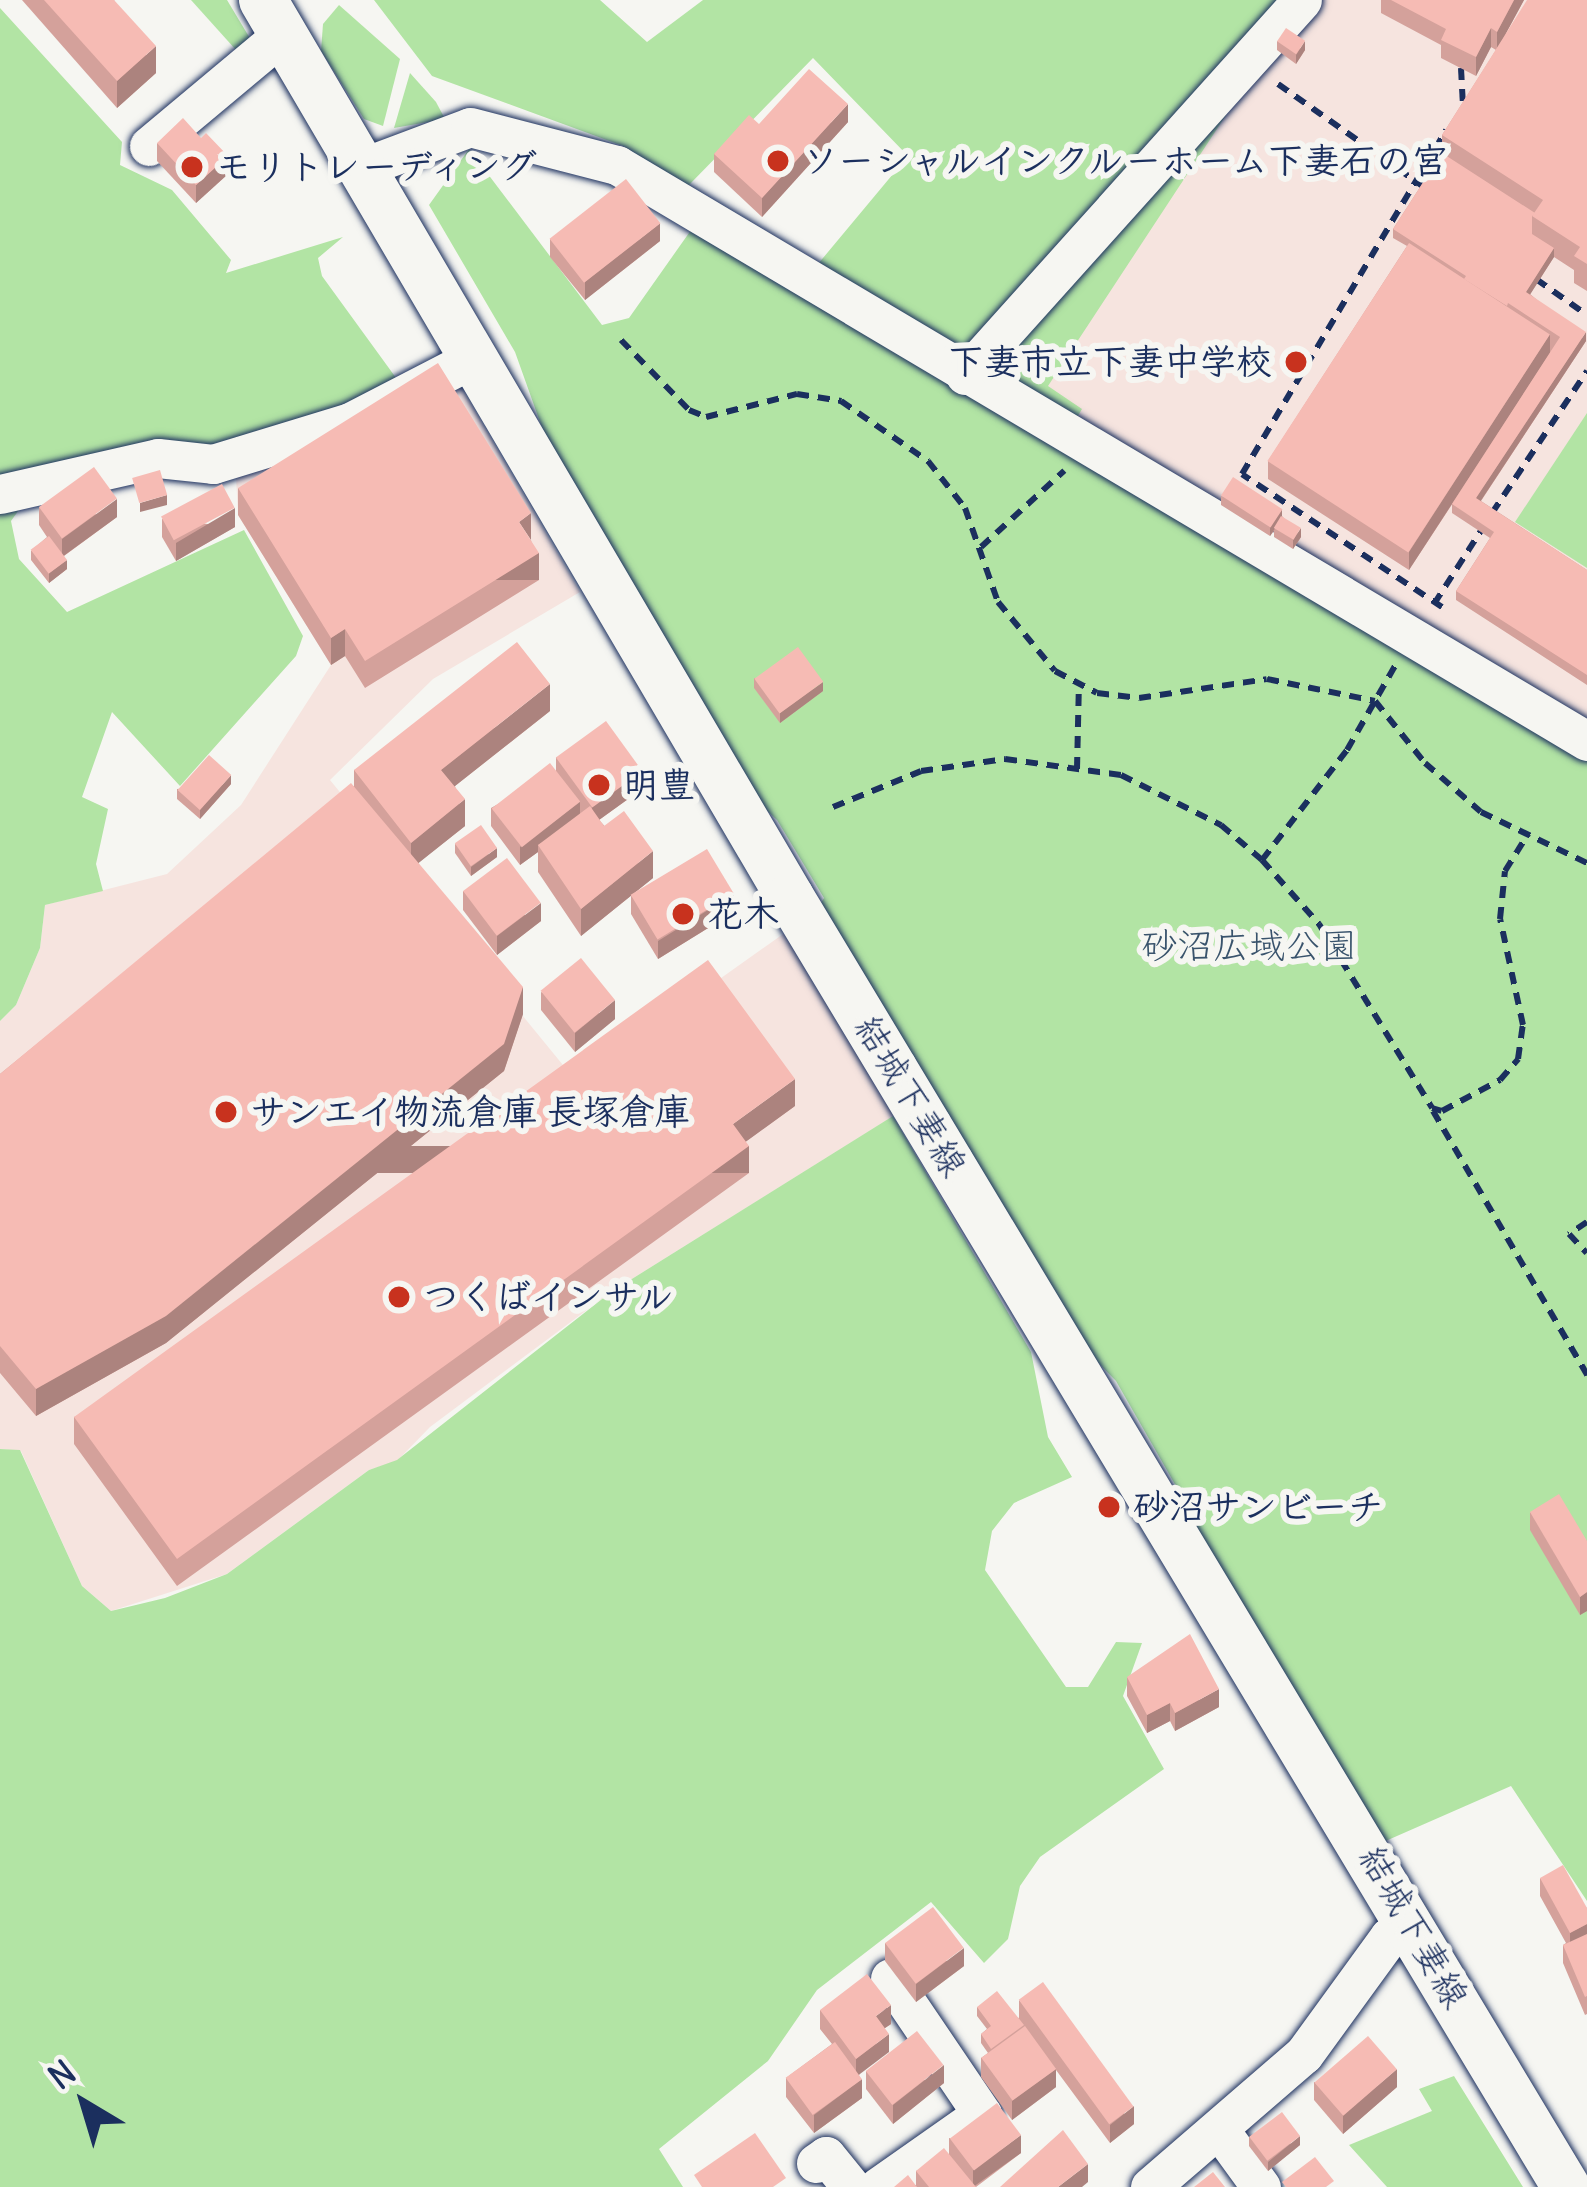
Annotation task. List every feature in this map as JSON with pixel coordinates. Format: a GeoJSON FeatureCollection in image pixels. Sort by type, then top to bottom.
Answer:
{"type":"FeatureCollection","features":[{"type":"Feature","properties":{"kind":"main road","name":"結城下妻線"},"geometry":{"type":"LineString","coordinates":[[273,17],[1566,2187]]}},
{"type":"Feature","properties":{"kind":"street"},"geometry":{"type":"LineString","coordinates":[[964,375],[1302,0]]}},
{"type":"Feature","properties":{"kind":"street"},"geometry":{"type":"LineString","coordinates":[[149,146],[273,17]]}},
{"type":"Feature","properties":{"kind":"street"},"geometry":{"type":"LineString","coordinates":[[361,168],[470,127],[617,165],[1587,741]]}},
{"type":"Feature","properties":{"kind":"street"},"geometry":{"type":"LineString","coordinates":[[0,494],[158,458],[213,464],[350,422],[473,358]]}},
{"type":"Feature","properties":{"kind":"street"},"geometry":{"type":"LineString","coordinates":[[1150,2187],[1221,2132],[1304,2054],[1389,1937],[1410,1922]]}},
{"type":"Feature","properties":{"kind":"street"},"geometry":{"type":"LineString","coordinates":[[878,2187],[982,2114],[890,1978]]}},
{"type":"Feature","properties":{"kind":"street"},"geometry":{"type":"LineString","coordinates":[[1221,2132],[1261,2187]]}},
{"type":"Feature","properties":{"kind":"street"},"geometry":{"type":"LineString","coordinates":[[816,2163],[826,2156],[851,2187]]}},
{"type":"Feature","properties":{"kind":"path"},"geometry":{"type":"LineString","coordinates":[[1249,59],[1441,202]]}},
{"type":"Feature","properties":{"kind":"path"},"geometry":{"type":"LineString","coordinates":[[1461,68],[1462,106],[1412,178],[1242,474],[1435,602],[1587,371]]}},
{"type":"Feature","properties":{"kind":"path"},"geometry":{"type":"LineString","coordinates":[[1525,271],[1587,315]]}},
{"type":"Feature","properties":{"kind":"path"},"geometry":{"type":"LineString","coordinates":[[621,340],[689,410],[706,417],[797,394],[841,401],[928,461],[964,508],[998,602],[1030,647],[1097,694],[1186,696],[1267,679],[1375,701],[1425,764],[1481,812],[1587,863]]}},
{"type":"Feature","properties":{"kind":"path"},"geometry":{"type":"LineString","coordinates":[[979,549],[1090,450]]}},
{"type":"Feature","properties":{"kind":"path"},"geometry":{"type":"LineString","coordinates":[[1492,512],[1511,525]]}},
{"type":"Feature","properties":{"kind":"path"},"geometry":{"type":"LineString","coordinates":[[1262,860],[1375,701],[1402,655]]}},
{"type":"Feature","properties":{"kind":"path"},"geometry":{"type":"LineString","coordinates":[[1077,769],[1079,684]]}},
{"type":"Feature","properties":{"kind":"path"},"geometry":{"type":"LineString","coordinates":[[833,807],[942,768],[1005,759],[1077,769],[1141,785],[1221,825],[1262,860],[1319,924],[1587,1375]]}},
{"type":"Feature","properties":{"kind":"path"},"geometry":{"type":"LineString","coordinates":[[1432,1108],[1442,1112],[1500,1080],[1518,1059],[1523,1025],[1500,919],[1505,871],[1528,834]]}},
{"type":"Feature","properties":{"kind":"path"},"geometry":{"type":"LineString","coordinates":[[1587,1222],[1569,1234],[1587,1253]]}},
{"type":"Feature","properties":{"kind":"shaded area","name":"下妻市立下妻中学校"},"geometry":{"type":"Polygon","coordinates":[[[1317,0],[1587,0],[1587,729],[995,382],[1317,0]]]}},
{"type":"Feature","properties":{"kind":"shaded area"},"geometry":{"type":"Polygon","coordinates":[[[451,369],[580,592],[433,679],[330,780],[576,1081],[786,932],[895,1115],[611,1292],[430,1427],[397,1461],[369,1470],[227,1574],[111,1611],[82,1586],[21,1451],[0,1449],[0,1021],[16,1005],[40,948],[45,905],[167,874],[241,805],[331,665],[238,515],[235,457],[451,369]]]}},
{"type":"Feature","properties":{"kind":"green space"},"geometry":{"type":"Polygon","coordinates":[[[191,0],[227,0],[251,40],[236,50],[191,0]]]}},
{"type":"Feature","properties":{"kind":"green space","name":"砂沼広域公園"},"geometry":{"type":"Polygon","coordinates":[[[374,0],[600,0],[647,42],[703,0],[1285,0],[977,372],[1587,749],[1587,1901],[1511,1786],[1381,1843],[1196,1543],[1197,1523],[1116,1381],[1068,1332],[814,914],[824,898],[777,820],[746,791],[545,436],[515,352],[429,205],[469,149],[602,325],[629,318],[696,223],[813,270],[908,156],[813,58],[688,186],[623,146],[432,76],[374,0]]]}},
{"type":"Feature","properties":{"kind":"green space"},"geometry":{"type":"Polygon","coordinates":[[[339,5],[400,59],[383,126],[364,119],[321,51],[323,24],[339,5]]]}},
{"type":"Feature","properties":{"kind":"green space"},"geometry":{"type":"Polygon","coordinates":[[[0,8],[122,142],[120,165],[172,190],[231,260],[226,273],[343,237],[318,258],[322,276],[399,382],[264,436],[44,475],[11,521],[19,559],[67,612],[244,530],[303,636],[296,656],[180,786],[112,712],[82,797],[108,809],[96,864],[103,891],[45,905],[40,948],[16,1005],[0,1021],[0,8]]]}},
{"type":"Feature","properties":{"kind":"green space"},"geometry":{"type":"Polygon","coordinates":[[[410,73],[436,102],[445,119],[394,128],[410,73]]]}},
{"type":"Feature","properties":{"kind":"green space"},"geometry":{"type":"Polygon","coordinates":[[[1236,100],[1048,386],[1082,409],[1072,426],[995,382],[1017,342],[1236,100]]]}},
{"type":"Feature","properties":{"kind":"green space"},"geometry":{"type":"Polygon","coordinates":[[[1587,413],[1587,568],[1515,522],[1587,413]]]}},
{"type":"Feature","properties":{"kind":"green space"},"geometry":{"type":"Polygon","coordinates":[[[893,1116],[1031,1352],[1048,1437],[1072,1477],[1014,1503],[992,1531],[985,1570],[1066,1687],[1088,1687],[1116,1642],[1142,1643],[1123,1696],[1164,1769],[1040,1857],[1020,1886],[1008,1939],[984,1963],[931,1902],[817,1990],[768,2061],[659,2149],[683,2187],[0,2187],[0,1449],[20,1450],[82,1586],[111,1611],[165,1598],[227,1574],[369,1470],[397,1460],[611,1292],[893,1116]]]}},
{"type":"Feature","properties":{"kind":"green space"},"geometry":{"type":"Polygon","coordinates":[[[1454,2076],[1523,2187],[1387,2187],[1349,2145],[1432,2111],[1419,2089],[1454,2076]]]}},
{"type":"Feature","properties":{"kind":"building"},"geometry":{"type":"Polygon","coordinates":[[[44,0],[114,0],[156,46],[117,81],[44,0]]]}},
{"type":"Feature","properties":{"kind":"building"},"geometry":{"type":"Polygon","coordinates":[[[1391,0],[1514,0],[1497,32],[1491,28],[1476,57],[1441,40],[1446,29],[1391,0]]]}},
{"type":"Feature","properties":{"kind":"building"},"geometry":{"type":"Polygon","coordinates":[[[1527,0],[1587,0],[1587,264],[1574,256],[1580,247],[1532,216],[1543,200],[1442,135],[1527,0]]]}},
{"type":"Feature","properties":{"kind":"building"},"geometry":{"type":"Polygon","coordinates":[[[1286,28],[1305,41],[1296,54],[1277,41],[1286,28]]]}},
{"type":"Feature","properties":{"kind":"building"},"geometry":{"type":"Polygon","coordinates":[[[809,69],[848,104],[762,198],[714,154],[749,115],[759,124],[809,69]]]}},
{"type":"Feature","properties":{"kind":"building"},"geometry":{"type":"Polygon","coordinates":[[[183,118],[201,138],[206,133],[228,156],[196,185],[157,143],[183,118]]]}},
{"type":"Feature","properties":{"kind":"building"},"geometry":{"type":"Polygon","coordinates":[[[1442,153],[1535,213],[1532,234],[1554,248],[1526,292],[1586,332],[1476,498],[1587,570],[1587,675],[1456,591],[1494,532],[1452,504],[1560,337],[1393,229],[1442,153]]]}},
{"type":"Feature","properties":{"kind":"building"},"geometry":{"type":"Polygon","coordinates":[[[626,179],[660,223],[584,283],[550,239],[626,179]]]}},
{"type":"Feature","properties":{"kind":"building"},"geometry":{"type":"Polygon","coordinates":[[[1409,243],[1550,334],[1408,553],[1267,461],[1409,243]]]}},
{"type":"Feature","properties":{"kind":"building"},"geometry":{"type":"Polygon","coordinates":[[[438,363],[531,513],[519,522],[539,553],[365,661],[345,629],[331,638],[238,488],[438,363]]]}},
{"type":"Feature","properties":{"kind":"building"},"geometry":{"type":"Polygon","coordinates":[[[94,467],[117,499],[62,539],[39,507],[94,467]]]}},
{"type":"Feature","properties":{"kind":"building"},"geometry":{"type":"Polygon","coordinates":[[[160,470],[167,495],[139,503],[132,478],[160,470]]]}},
{"type":"Feature","properties":{"kind":"building"},"geometry":{"type":"Polygon","coordinates":[[[1233,477],[1282,509],[1270,528],[1221,495],[1233,477]]]}},
{"type":"Feature","properties":{"kind":"building"},"geometry":{"type":"Polygon","coordinates":[[[222,484],[235,508],[174,540],[161,516],[222,484]]]}},
{"type":"Feature","properties":{"kind":"building"},"geometry":{"type":"Polygon","coordinates":[[[1281,516],[1301,528],[1294,540],[1274,528],[1281,516]]]}},
{"type":"Feature","properties":{"kind":"building"},"geometry":{"type":"Polygon","coordinates":[[[49,536],[67,560],[49,574],[31,550],[49,536]]]}},
{"type":"Feature","properties":{"kind":"building"},"geometry":{"type":"Polygon","coordinates":[[[517,642],[550,684],[441,770],[465,799],[411,843],[354,770],[517,642]]]}},
{"type":"Feature","properties":{"kind":"building"},"geometry":{"type":"Polygon","coordinates":[[[798,647],[823,682],[780,714],[754,679],[798,647]]]}},
{"type":"Feature","properties":{"kind":"building"},"geometry":{"type":"Polygon","coordinates":[[[606,721],[642,771],[592,808],[556,757],[606,721]]]}},
{"type":"Feature","properties":{"kind":"building"},"geometry":{"type":"Polygon","coordinates":[[[209,755],[231,775],[200,810],[178,790],[209,755]]]}},
{"type":"Feature","properties":{"kind":"building"},"geometry":{"type":"Polygon","coordinates":[[[550,763],[580,802],[522,847],[492,809],[550,763]]]}},
{"type":"Feature","properties":{"kind":"building"},"geometry":{"type":"Polygon","coordinates":[[[351,783],[523,987],[504,1044],[166,1316],[36,1389],[0,1346],[0,1074],[351,783]]]}},
{"type":"Feature","properties":{"kind":"building"},"geometry":{"type":"Polygon","coordinates":[[[590,806],[604,826],[624,811],[653,851],[581,909],[538,845],[590,806]]]}},
{"type":"Feature","properties":{"kind":"building"},"geometry":{"type":"Polygon","coordinates":[[[481,825],[497,848],[471,866],[455,843],[481,825]]]}},
{"type":"Feature","properties":{"kind":"building"},"geometry":{"type":"Polygon","coordinates":[[[707,849],[734,894],[657,939],[631,895],[707,849]]]}},
{"type":"Feature","properties":{"kind":"building"},"geometry":{"type":"Polygon","coordinates":[[[507,858],[541,903],[497,936],[463,891],[507,858]]]}},
{"type":"Feature","properties":{"kind":"building"},"geometry":{"type":"Polygon","coordinates":[[[581,958],[615,1000],[575,1033],[541,991],[581,958]]]}},
{"type":"Feature","properties":{"kind":"building"},"geometry":{"type":"Polygon","coordinates":[[[708,960],[795,1079],[733,1124],[749,1146],[177,1559],[74,1417],[708,960]]]}},
{"type":"Feature","properties":{"kind":"building"},"geometry":{"type":"Polygon","coordinates":[[[1559,1494],[1587,1541],[1587,1592],[1580,1597],[1530,1512],[1559,1494]]]}},
{"type":"Feature","properties":{"kind":"building"},"geometry":{"type":"Polygon","coordinates":[[[1190,1634],[1219,1689],[1175,1713],[1170,1703],[1147,1715],[1127,1677],[1190,1634]]]}},
{"type":"Feature","properties":{"kind":"building"},"geometry":{"type":"Polygon","coordinates":[[[1563,1865],[1587,1908],[1587,1924],[1570,1933],[1540,1878],[1563,1865]]]}},
{"type":"Feature","properties":{"kind":"building"},"geometry":{"type":"Polygon","coordinates":[[[933,1907],[964,1948],[916,1984],[885,1943],[933,1907]]]}},
{"type":"Feature","properties":{"kind":"building"},"geometry":{"type":"Polygon","coordinates":[[[1587,1934],[1587,1996],[1585,1997],[1563,1945],[1587,1934]]]}},
{"type":"Feature","properties":{"kind":"building"},"geometry":{"type":"Polygon","coordinates":[[[867,1974],[891,2005],[876,2016],[889,2034],[856,2059],[820,2010],[867,1974]]]}},
{"type":"Feature","properties":{"kind":"building"},"geometry":{"type":"Polygon","coordinates":[[[1043,1982],[1134,2107],[1109,2124],[1019,2000],[1043,1982]]]}},
{"type":"Feature","properties":{"kind":"building"},"geometry":{"type":"Polygon","coordinates":[[[997,1991],[1024,2025],[991,2049],[981,2034],[991,2026],[977,2007],[997,1991]]]}},
{"type":"Feature","properties":{"kind":"building"},"geometry":{"type":"Polygon","coordinates":[[[1025,2026],[1056,2069],[1012,2101],[981,2058],[1025,2026]]]}},
{"type":"Feature","properties":{"kind":"building"},"geometry":{"type":"Polygon","coordinates":[[[917,2031],[943,2065],[892,2105],[866,2071],[917,2031]]]}},
{"type":"Feature","properties":{"kind":"building"},"geometry":{"type":"Polygon","coordinates":[[[1368,2036],[1397,2069],[1343,2116],[1314,2083],[1368,2036]]]}},
{"type":"Feature","properties":{"kind":"building"},"geometry":{"type":"Polygon","coordinates":[[[835,2042],[862,2079],[813,2115],[786,2078],[835,2042]]]}},
{"type":"Feature","properties":{"kind":"building"},"geometry":{"type":"Polygon","coordinates":[[[997,2103],[1021,2135],[974,2170],[950,2139],[997,2103]]]}},
{"type":"Feature","properties":{"kind":"building"},"geometry":{"type":"Polygon","coordinates":[[[1282,2112],[1300,2136],[1267,2161],[1249,2137],[1282,2112]]]}},
{"type":"Feature","properties":{"kind":"building"},"geometry":{"type":"Polygon","coordinates":[[[1063,2130],[1088,2164],[1058,2187],[1000,2187],[1063,2130]]]}},
{"type":"Feature","properties":{"kind":"building"},"geometry":{"type":"Polygon","coordinates":[[[755,2133],[786,2178],[773,2187],[702,2187],[694,2175],[755,2133]]]}},
{"type":"Feature","properties":{"kind":"building"},"geometry":{"type":"Polygon","coordinates":[[[944,2148],[976,2187],[929,2187],[916,2171],[944,2148]]]}},
{"type":"Feature","properties":{"kind":"building"},"geometry":{"type":"Polygon","coordinates":[[[1315,2157],[1334,2181],[1326,2187],[1286,2187],[1282,2182],[1315,2157]]]}},
{"type":"Feature","properties":{"kind":"building"},"geometry":{"type":"Polygon","coordinates":[[[1213,2172],[1225,2187],[1194,2187],[1213,2172]]]}},
{"type":"Feature","properties":{"kind":"building"},"geometry":{"type":"Polygon","coordinates":[[[908,2175],[917,2187],[894,2187],[908,2175]]]}},
{"type":"Feature","properties":{"kind":"place","name":"ソーシャルインクルーホーム下妻石の宮"},"geometry":{"type":"Point","coordinates":[778,161]}},
{"type":"Feature","properties":{"kind":"place","name":"モリトレーディング"},"geometry":{"type":"Point","coordinates":[192,167]}},
{"type":"Feature","properties":{"kind":"place","name":"下妻市立下妻中学校"},"geometry":{"type":"Point","coordinates":[1296,362]}},
{"type":"Feature","properties":{"kind":"place","name":"明豊"},"geometry":{"type":"Point","coordinates":[599,785]}},
{"type":"Feature","properties":{"kind":"place","name":"花木"},"geometry":{"type":"Point","coordinates":[683,914]}},
{"type":"Feature","properties":{"kind":"place","name":"サンエイ物流倉庫 長塚倉庫"},"geometry":{"type":"Point","coordinates":[226,1112]}},
{"type":"Feature","properties":{"kind":"place","name":"つくばインサル"},"geometry":{"type":"Point","coordinates":[399,1297]}},
{"type":"Feature","properties":{"kind":"place","name":"砂沼サンビーチ"},"geometry":{"type":"Point","coordinates":[1109,1507]}}]}
